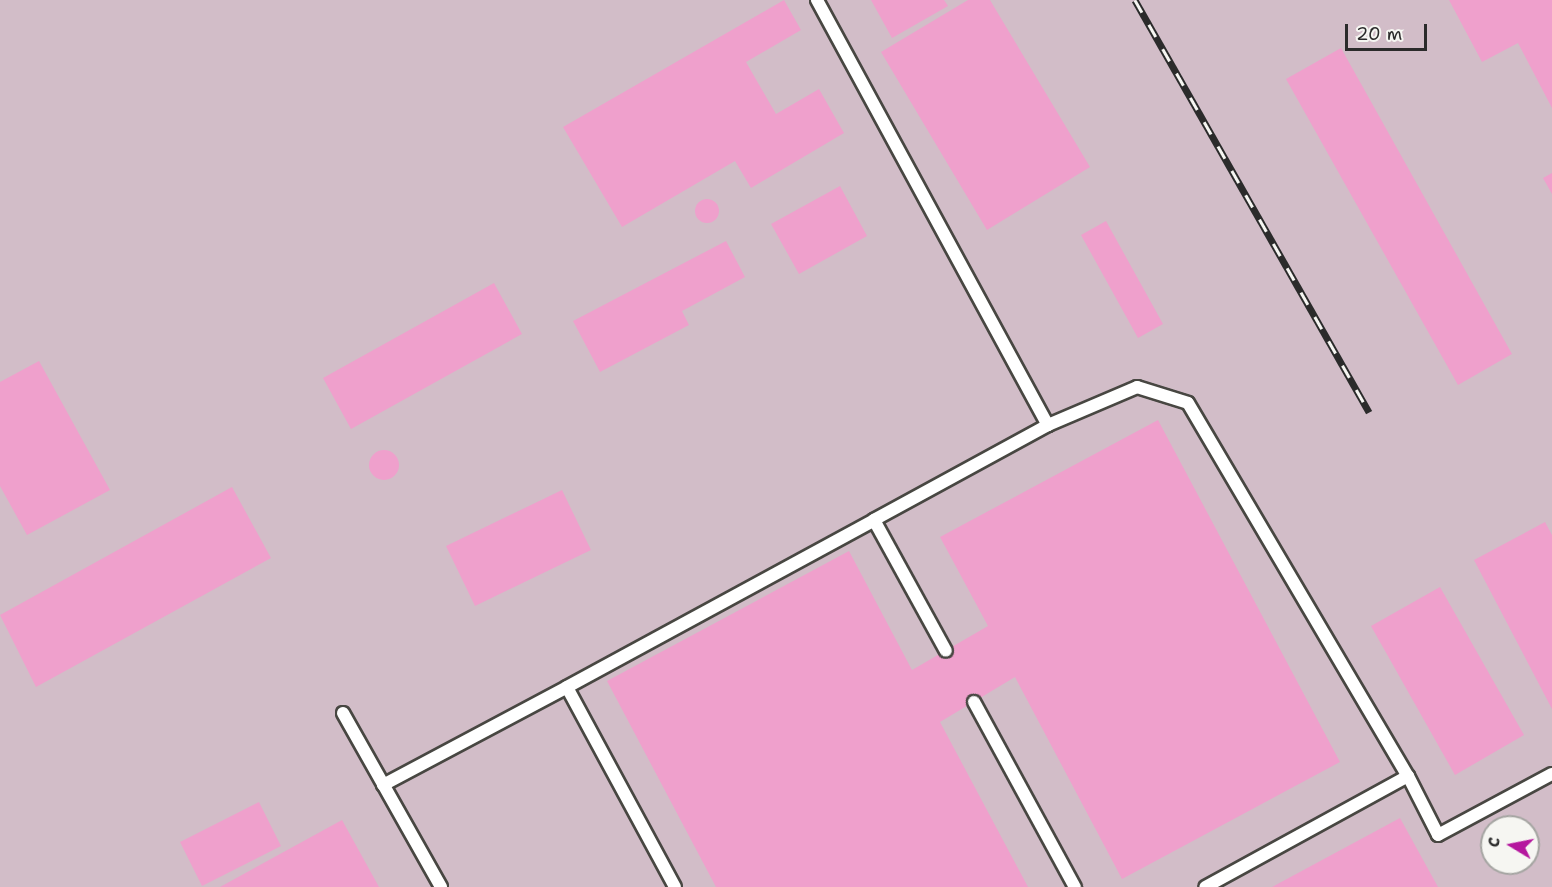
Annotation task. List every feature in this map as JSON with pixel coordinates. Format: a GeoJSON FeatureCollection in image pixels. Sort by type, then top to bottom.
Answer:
{"type":"FeatureCollection","features":[{"type":"Feature","properties":{"kind":"lane"},"geometry":{"type":"LineString","coordinates":[[817,0],[1048,425]]}},
{"type":"Feature","properties":{"kind":"lane"},"geometry":{"type":"LineString","coordinates":[[383,785],[1048,425],[1137,387],[1188,403],[1408,776],[1438,835],[1552,774]]}},
{"type":"Feature","properties":{"kind":"lane"},"geometry":{"type":"LineString","coordinates":[[874,520],[946,651]]}},
{"type":"Feature","properties":{"kind":"lane"},"geometry":{"type":"LineString","coordinates":[[567,687],[675,887]]}},
{"type":"Feature","properties":{"kind":"lane"},"geometry":{"type":"LineString","coordinates":[[974,702],[1074,887]]}},
{"type":"Feature","properties":{"kind":"lane"},"geometry":{"type":"LineString","coordinates":[[343,713],[441,887]]}},
{"type":"Feature","properties":{"kind":"lane"},"geometry":{"type":"LineString","coordinates":[[1205,887],[1408,776]]}},
{"type":"Feature","properties":{"kind":"shaded area"},"geometry":{"type":"Polygon","coordinates":[[[0,0],[1552,0],[1552,887],[0,887],[0,0]]]}},
{"type":"Feature","properties":{"kind":"building"},"geometry":{"type":"Polygon","coordinates":[[[784,0],[801,30],[746,62],[776,114],[819,89],[844,133],[751,188],[735,161],[622,227],[563,127],[784,0]]]}},
{"type":"Feature","properties":{"kind":"building"},"geometry":{"type":"Polygon","coordinates":[[[871,0],[944,0],[948,6],[892,38],[871,0]]]}},
{"type":"Feature","properties":{"kind":"building"},"geometry":{"type":"Polygon","coordinates":[[[968,0],[990,0],[1090,167],[987,230],[881,52],[968,0]]]}},
{"type":"Feature","properties":{"kind":"building"},"geometry":{"type":"Polygon","coordinates":[[[1449,0],[1552,0],[1552,108],[1518,43],[1482,62],[1449,0]]]}},
{"type":"Feature","properties":{"kind":"building"},"geometry":{"type":"Polygon","coordinates":[[[1341,48],[1512,354],[1458,385],[1286,79],[1341,48]]]}},
{"type":"Feature","properties":{"kind":"building"},"geometry":{"type":"Polygon","coordinates":[[[1552,173],[1552,194],[1543,178],[1552,173]]]}},
{"type":"Feature","properties":{"kind":"building"},"geometry":{"type":"Polygon","coordinates":[[[840,186],[867,236],[799,274],[771,224],[840,186]]]}},
{"type":"Feature","properties":{"kind":"building"},"geometry":{"type":"Polygon","coordinates":[[[707,199],[716,202],[719,211],[716,220],[707,223],[698,220],[695,211],[698,202],[707,199]]]}},
{"type":"Feature","properties":{"kind":"building"},"geometry":{"type":"Polygon","coordinates":[[[1106,221],[1163,324],[1138,338],[1081,235],[1106,221]]]}},
{"type":"Feature","properties":{"kind":"building"},"geometry":{"type":"Polygon","coordinates":[[[726,241],[745,277],[682,311],[689,325],[600,372],[573,321],[726,241]]]}},
{"type":"Feature","properties":{"kind":"building"},"geometry":{"type":"Polygon","coordinates":[[[494,283],[522,334],[351,429],[323,378],[494,283]]]}},
{"type":"Feature","properties":{"kind":"building"},"geometry":{"type":"Polygon","coordinates":[[[39,361],[110,490],[27,535],[0,486],[0,382],[39,361]]]}},
{"type":"Feature","properties":{"kind":"building"},"geometry":{"type":"Polygon","coordinates":[[[1158,420],[1340,762],[1122,879],[1015,677],[940,722],[1028,887],[716,887],[607,681],[849,551],[912,670],[988,626],[940,537],[1158,420]]]}},
{"type":"Feature","properties":{"kind":"building"},"geometry":{"type":"Polygon","coordinates":[[[384,450],[390,451],[398,459],[398,471],[390,479],[384,480],[378,479],[370,471],[369,465],[370,459],[378,451],[384,450]]]}},
{"type":"Feature","properties":{"kind":"building"},"geometry":{"type":"Polygon","coordinates":[[[232,487],[271,558],[36,687],[0,615],[232,487]]]}},
{"type":"Feature","properties":{"kind":"building"},"geometry":{"type":"Polygon","coordinates":[[[562,490],[591,550],[475,606],[446,546],[562,490]]]}},
{"type":"Feature","properties":{"kind":"building"},"geometry":{"type":"Polygon","coordinates":[[[1545,522],[1552,535],[1552,709],[1474,560],[1545,522]]]}},
{"type":"Feature","properties":{"kind":"building"},"geometry":{"type":"Polygon","coordinates":[[[1440,587],[1524,735],[1455,775],[1371,626],[1440,587]]]}},
{"type":"Feature","properties":{"kind":"building"},"geometry":{"type":"Polygon","coordinates":[[[259,802],[281,846],[202,886],[180,842],[259,802]]]}},
{"type":"Feature","properties":{"kind":"building"},"geometry":{"type":"Polygon","coordinates":[[[1400,818],[1438,887],[1272,887],[1400,818]]]}},
{"type":"Feature","properties":{"kind":"building"},"geometry":{"type":"Polygon","coordinates":[[[342,820],[379,887],[220,887],[342,820]]]}},
{"type":"Feature","properties":{"kind":"railway"},"geometry":{"type":"LineString","coordinates":[[1135,0],[1369,412]]}}]}
